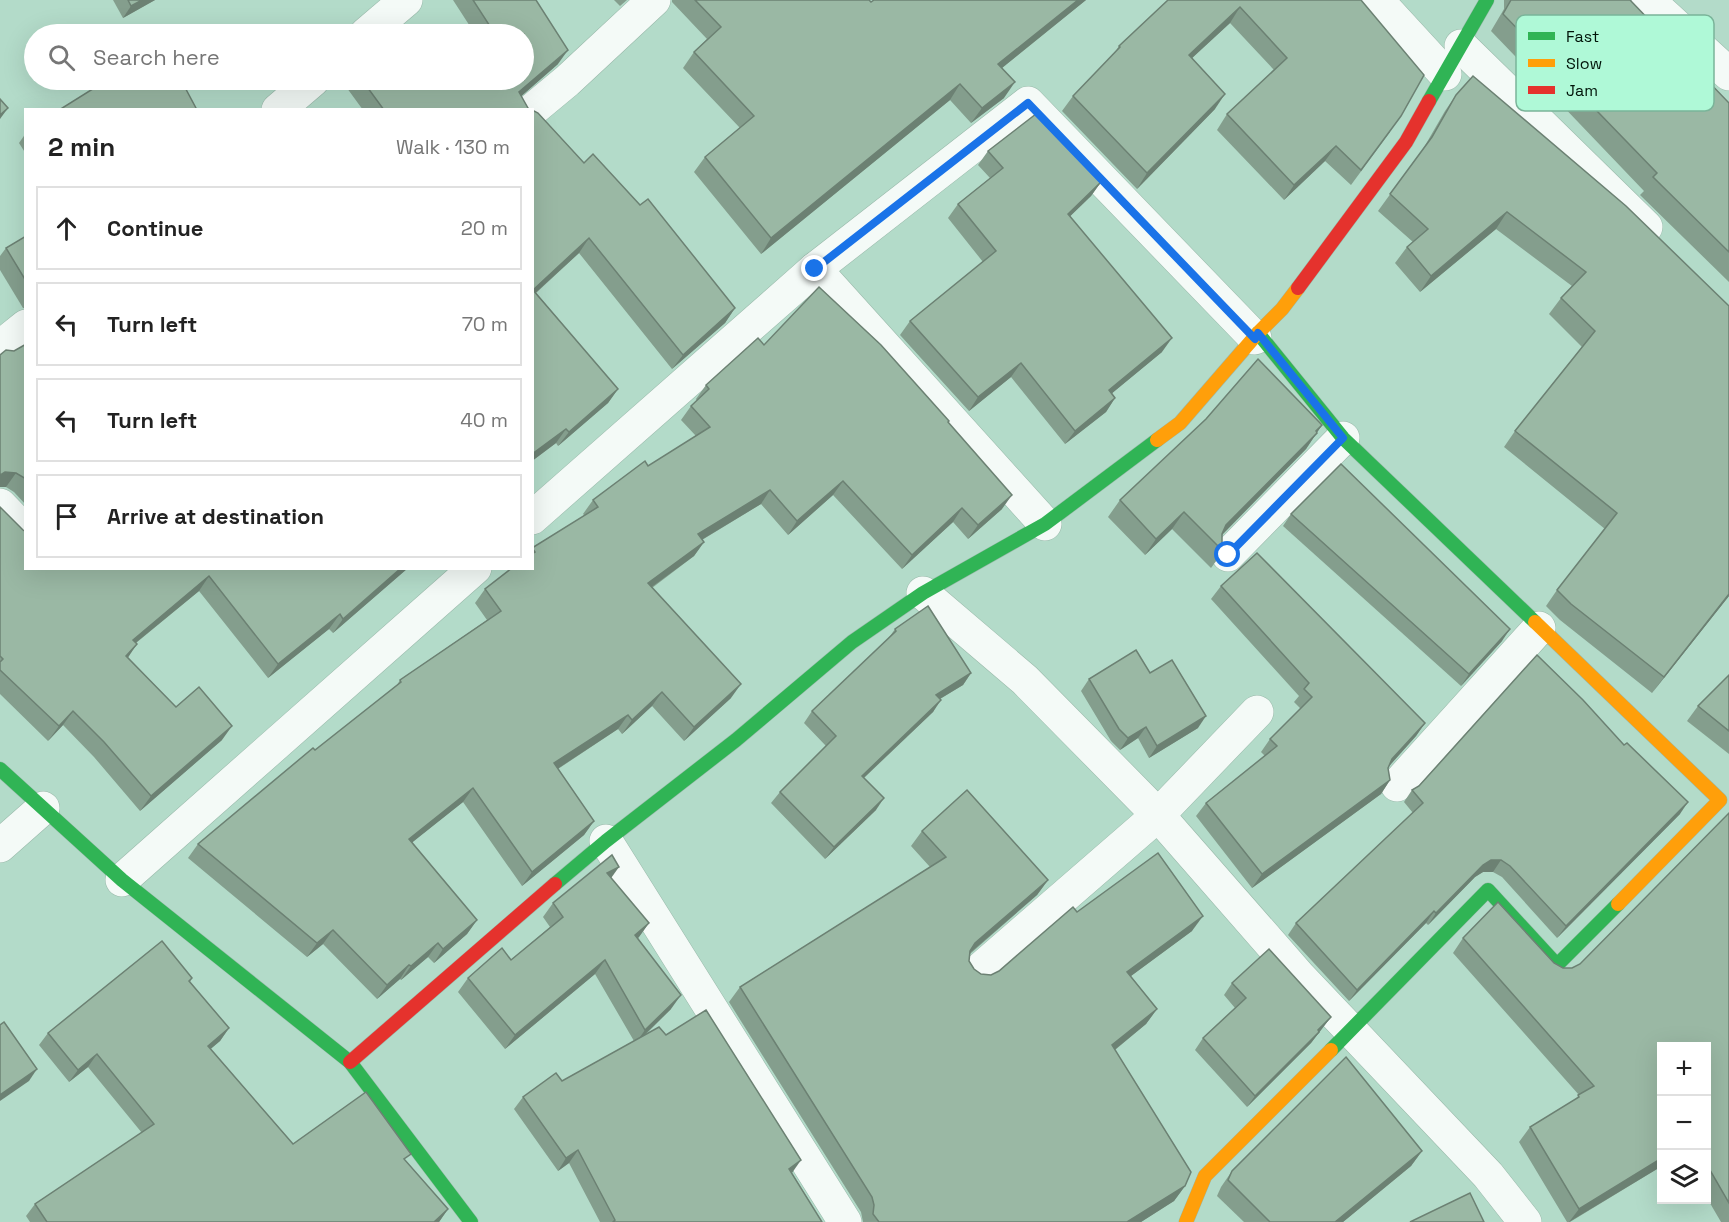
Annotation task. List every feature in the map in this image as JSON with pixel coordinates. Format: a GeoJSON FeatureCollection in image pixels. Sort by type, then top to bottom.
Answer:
{"type":"FeatureCollection","features":[{"type":"Feature","properties":{"kind":"street"},"geometry":{"type":"LineString","coordinates":[[378,24],[406,0]]}},
{"type":"Feature","properties":{"kind":"street"},"geometry":{"type":"LineString","coordinates":[[534,108],[567,81],[654,0]]}},
{"type":"Feature","properties":{"kind":"street"},"geometry":{"type":"LineString","coordinates":[[1377,0],[1453,60],[1670,250]]}},
{"type":"Feature","properties":{"kind":"street"},"geometry":{"type":"LineString","coordinates":[[350,1062],[518,914],[606,841],[736,740],[852,642],[923,594],[1045,524],[1180,423],[1282,309],[1406,142],[1487,0]]}},
{"type":"Feature","properties":{"kind":"street"},"geometry":{"type":"LineString","coordinates":[[1648,0],[1664,15]]}},
{"type":"Feature","properties":{"kind":"street"},"geometry":{"type":"LineString","coordinates":[[1714,60],[1729,74]]}},
{"type":"Feature","properties":{"kind":"street"},"geometry":{"type":"LineString","coordinates":[[280,108],[301,90]]}},
{"type":"Feature","properties":{"kind":"street"},"geometry":{"type":"LineString","coordinates":[[534,516],[815,269],[1028,103],[1256,336],[1343,438],[1720,800],[1557,965],[1488,890],[1205,1176],[1186,1222]]}},
{"type":"Feature","properties":{"kind":"street"},"geometry":{"type":"LineString","coordinates":[[815,269],[1045,524]]}},
{"type":"Feature","properties":{"kind":"street"},"geometry":{"type":"LineString","coordinates":[[0,347],[24,328]]}},
{"type":"Feature","properties":{"kind":"street"},"geometry":{"type":"LineString","coordinates":[[1228,555],[1343,438]]}},
{"type":"Feature","properties":{"kind":"street"},"geometry":{"type":"LineString","coordinates":[[0,505],[24,530]]}},
{"type":"Feature","properties":{"kind":"street"},"geometry":{"type":"LineString","coordinates":[[122,880],[473,570]]}},
{"type":"Feature","properties":{"kind":"street"},"geometry":{"type":"LineString","coordinates":[[923,594],[1025,680],[1158,815],[1299,976],[1488,1175],[1525,1222]]}},
{"type":"Feature","properties":{"kind":"street"},"geometry":{"type":"LineString","coordinates":[[1397,785],[1539,628]]}},
{"type":"Feature","properties":{"kind":"street"},"geometry":{"type":"LineString","coordinates":[[978,972],[1158,815],[1257,712]]}},
{"type":"Feature","properties":{"kind":"street"},"geometry":{"type":"LineString","coordinates":[[0,769],[122,880],[350,1062],[471,1222]]}},
{"type":"Feature","properties":{"kind":"street"},"geometry":{"type":"LineString","coordinates":[[0,846],[43,808]]}},
{"type":"Feature","properties":{"kind":"street"},"geometry":{"type":"LineString","coordinates":[[606,841],[845,1222]]}},
{"type":"Feature","properties":{"kind":"building"},"geometry":{"type":"Polygon","coordinates":[[[128,0],[142,0],[131,6],[128,0]]]}},
{"type":"Feature","properties":{"kind":"building"},"geometry":{"type":"Polygon","coordinates":[[[473,0],[536,0],[568,50],[534,79],[534,24],[489,24],[473,0]]]}},
{"type":"Feature","properties":{"kind":"building"},"geometry":{"type":"Polygon","coordinates":[[[695,0],[869,0],[871,2],[874,0],[1078,0],[998,64],[1015,82],[982,108],[960,84],[771,238],[705,157],[754,116],[694,52],[721,27],[695,0]]]}},
{"type":"Feature","properties":{"kind":"building"},"geometry":{"type":"Polygon","coordinates":[[[1168,0],[1361,0],[1424,75],[1401,116],[1361,170],[1336,146],[1294,185],[1227,114],[1287,58],[1240,7],[1189,55],[1225,94],[1147,173],[1073,96],[1119,46],[1168,0]]]}},
{"type":"Feature","properties":{"kind":"building"},"geometry":{"type":"Polygon","coordinates":[[[1511,0],[1630,0],[1644,15],[1516,15],[1516,27],[1503,14],[1511,0]]]}},
{"type":"Feature","properties":{"kind":"building"},"geometry":{"type":"Polygon","coordinates":[[[1473,76],[1626,206],[1729,306],[1729,594],[1664,677],[1571,604],[1557,590],[1617,513],[1515,431],[1595,331],[1561,298],[1586,272],[1507,212],[1431,276],[1407,247],[1428,229],[1390,194],[1432,137],[1456,95],[1473,76]]]}},
{"type":"Feature","properties":{"kind":"building"},"geometry":{"type":"Polygon","coordinates":[[[1714,87],[1729,103],[1729,252],[1653,177],[1657,173],[1597,111],[1714,111],[1714,87]]]}},
{"type":"Feature","properties":{"kind":"building"},"geometry":{"type":"Polygon","coordinates":[[[91,90],[186,90],[196,108],[62,108],[91,90]]]}},
{"type":"Feature","properties":{"kind":"building"},"geometry":{"type":"Polygon","coordinates":[[[369,90],[521,90],[519,92],[528,108],[383,108],[369,90]]]}},
{"type":"Feature","properties":{"kind":"building"},"geometry":{"type":"Polygon","coordinates":[[[0,99],[8,108],[0,115],[0,99]]]}},
{"type":"Feature","properties":{"kind":"building"},"geometry":{"type":"Polygon","coordinates":[[[534,111],[584,163],[593,154],[640,205],[648,199],[735,308],[683,355],[589,238],[534,289],[534,111]]]}},
{"type":"Feature","properties":{"kind":"building"},"geometry":{"type":"Polygon","coordinates":[[[1036,114],[1101,182],[1068,214],[1172,338],[1109,390],[1115,398],[1075,431],[1021,363],[978,397],[910,321],[996,251],[958,204],[1003,168],[988,151],[1036,114]]]}},
{"type":"Feature","properties":{"kind":"building"},"geometry":{"type":"Polygon","coordinates":[[[24,237],[24,278],[6,248],[24,237]]]}},
{"type":"Feature","properties":{"kind":"building"},"geometry":{"type":"Polygon","coordinates":[[[819,287],[881,345],[1012,495],[978,525],[962,508],[912,555],[843,481],[797,521],[770,490],[698,534],[704,542],[648,583],[741,684],[694,727],[662,692],[632,720],[628,715],[554,763],[594,821],[532,872],[473,788],[409,839],[477,920],[443,949],[438,943],[387,985],[333,930],[317,943],[198,844],[313,748],[315,750],[401,682],[400,680],[501,611],[485,589],[509,570],[534,570],[534,547],[598,507],[593,500],[645,461],[648,466],[710,427],[691,406],[709,389],[706,385],[758,338],[764,345],[819,287]]]}},
{"type":"Feature","properties":{"kind":"building"},"geometry":{"type":"Polygon","coordinates":[[[534,291],[618,389],[569,432],[566,429],[534,453],[534,291]]]}},
{"type":"Feature","properties":{"kind":"building"},"geometry":{"type":"Polygon","coordinates":[[[24,345],[24,478],[16,473],[5,472],[0,475],[0,355],[6,350],[14,351],[24,345]]]}},
{"type":"Feature","properties":{"kind":"building"},"geometry":{"type":"Polygon","coordinates":[[[1258,359],[1322,425],[1316,431],[1317,433],[1226,525],[1222,534],[1225,549],[1223,551],[1184,512],[1156,539],[1120,500],[1206,419],[1258,359]]]}},
{"type":"Feature","properties":{"kind":"building"},"geometry":{"type":"Polygon","coordinates":[[[1341,464],[1510,629],[1469,674],[1291,514],[1341,464]]]}},
{"type":"Feature","properties":{"kind":"building"},"geometry":{"type":"Polygon","coordinates":[[[0,507],[24,531],[24,570],[399,570],[343,619],[340,614],[278,664],[209,576],[133,640],[137,644],[126,656],[176,707],[199,687],[232,726],[151,796],[104,742],[73,711],[59,726],[0,670],[0,662],[3,659],[0,656],[0,507]]]}},
{"type":"Feature","properties":{"kind":"building"},"geometry":{"type":"Polygon","coordinates":[[[1257,553],[1425,723],[1392,759],[1388,768],[1390,780],[1262,874],[1206,803],[1277,746],[1270,739],[1312,697],[1304,689],[1309,683],[1221,586],[1257,553]]]}},
{"type":"Feature","properties":{"kind":"building"},"geometry":{"type":"Polygon","coordinates":[[[928,606],[971,673],[936,695],[941,700],[862,776],[884,798],[834,847],[780,792],[836,736],[812,711],[896,631],[895,629],[928,606]]]}},
{"type":"Feature","properties":{"kind":"building"},"geometry":{"type":"Polygon","coordinates":[[[1136,650],[1150,673],[1172,660],[1206,716],[1157,746],[1146,727],[1128,738],[1119,729],[1089,679],[1136,650]]]}},
{"type":"Feature","properties":{"kind":"building"},"geometry":{"type":"Polygon","coordinates":[[[1537,655],[1624,745],[1627,743],[1688,802],[1566,926],[1510,866],[1501,860],[1491,860],[1483,865],[1436,913],[1434,911],[1357,990],[1296,923],[1423,803],[1412,790],[1419,786],[1537,655]]]}},
{"type":"Feature","properties":{"kind":"building"},"geometry":{"type":"Polygon","coordinates":[[[1729,675],[1729,731],[1698,706],[1729,675]]]}},
{"type":"Feature","properties":{"kind":"building"},"geometry":{"type":"Polygon","coordinates":[[[967,790],[1048,880],[975,943],[970,951],[969,961],[981,974],[991,975],[999,971],[1073,907],[1077,912],[1158,853],[1203,916],[1127,972],[1157,1009],[1112,1045],[1191,1172],[1185,1186],[1127,1222],[879,1222],[873,1214],[872,1197],[740,987],[946,857],[922,831],[967,790]]]}},
{"type":"Feature","properties":{"kind":"building"},"geometry":{"type":"Polygon","coordinates":[[[1729,813],[1729,1203],[1711,1172],[1711,1042],[1657,1042],[1657,1161],[1579,1209],[1530,1127],[1594,1086],[1463,938],[1498,902],[1554,963],[1563,968],[1572,968],[1580,964],[1729,813]]]}},
{"type":"Feature","properties":{"kind":"building"},"geometry":{"type":"Polygon","coordinates":[[[612,855],[619,867],[607,873],[649,923],[635,935],[681,995],[645,1030],[605,960],[515,1035],[468,978],[502,948],[511,960],[563,917],[553,903],[612,855]]]}},
{"type":"Feature","properties":{"kind":"building"},"geometry":{"type":"Polygon","coordinates":[[[162,941],[192,978],[189,981],[229,1028],[208,1046],[293,1144],[366,1092],[411,1154],[404,1159],[448,1209],[434,1222],[47,1222],[35,1204],[154,1124],[97,1054],[78,1070],[48,1033],[162,941]]]}},
{"type":"Feature","properties":{"kind":"building"},"geometry":{"type":"Polygon","coordinates":[[[1269,949],[1331,1017],[1255,1096],[1203,1038],[1246,998],[1232,983],[1269,949]]]}},
{"type":"Feature","properties":{"kind":"building"},"geometry":{"type":"Polygon","coordinates":[[[706,1010],[801,1160],[789,1169],[822,1222],[613,1222],[615,1220],[578,1150],[566,1158],[523,1097],[556,1073],[562,1081],[659,1027],[666,1035],[706,1010]]]}},
{"type":"Feature","properties":{"kind":"building"},"geometry":{"type":"Polygon","coordinates":[[[4,1022],[37,1069],[0,1095],[0,1025],[4,1022]]]}},
{"type":"Feature","properties":{"kind":"building"},"geometry":{"type":"Polygon","coordinates":[[[1346,1057],[1422,1151],[1335,1222],[1270,1222],[1228,1180],[1232,1171],[1346,1057]]]}},
{"type":"Feature","properties":{"kind":"building"},"geometry":{"type":"Polygon","coordinates":[[[1470,1193],[1484,1222],[1410,1222],[1470,1193]]]}},
{"type":"Feature","properties":{"kind":"traffic: fast"},"geometry":{"type":"LineString","coordinates":[[1429,101],[1487,0]]}},
{"type":"Feature","properties":{"kind":"traffic: fast"},"geometry":{"type":"LineString","coordinates":[[1258,333],[1343,438],[1535,622]]}},
{"type":"Feature","properties":{"kind":"traffic: fast"},"geometry":{"type":"LineString","coordinates":[[555,884],[606,841],[736,740],[852,642],[923,593],[1045,524],[1157,440]]}},
{"type":"Feature","properties":{"kind":"traffic: fast"},"geometry":{"type":"LineString","coordinates":[[0,769],[122,880],[350,1062],[471,1222]]}},
{"type":"Feature","properties":{"kind":"traffic: fast"},"geometry":{"type":"LineString","coordinates":[[1331,1050],[1488,890],[1557,965],[1618,904]]}},
{"type":"Feature","properties":{"kind":"traffic: slow"},"geometry":{"type":"LineString","coordinates":[[1157,440],[1180,423],[1298,288]]}},
{"type":"Feature","properties":{"kind":"traffic: slow"},"geometry":{"type":"LineString","coordinates":[[1535,622],[1720,800],[1618,904]]}},
{"type":"Feature","properties":{"kind":"traffic: slow"},"geometry":{"type":"LineString","coordinates":[[1186,1222],[1205,1176],[1331,1050]]}},
{"type":"Feature","properties":{"kind":"traffic: jam"},"geometry":{"type":"LineString","coordinates":[[1298,288],[1406,142],[1429,101]]}},
{"type":"Feature","properties":{"kind":"traffic: jam"},"geometry":{"type":"LineString","coordinates":[[350,1062],[555,884]]}},
{"type":"Feature","properties":{"kind":"route"},"geometry":{"type":"LineString","coordinates":[[815,269],[1028,103],[1255,339],[1258,333],[1343,438],[1228,555]]}}]}
